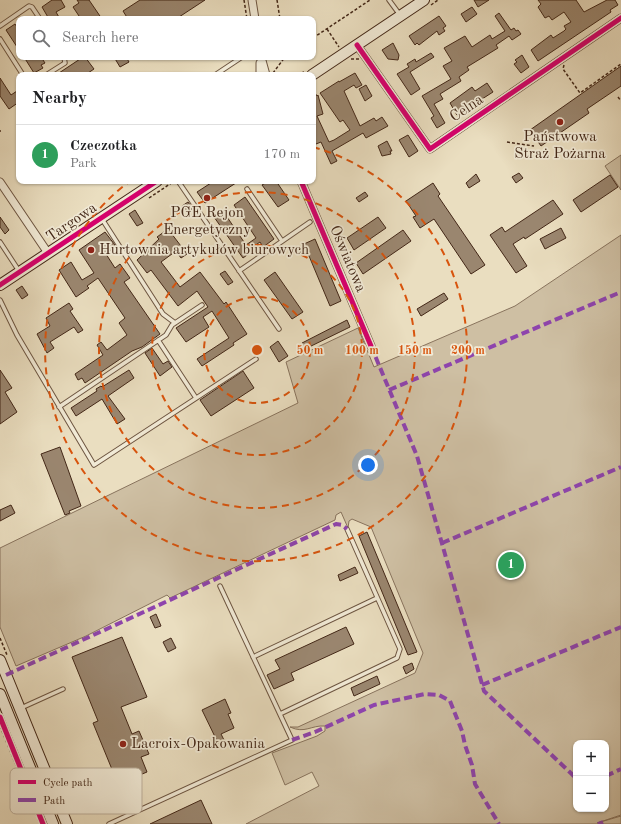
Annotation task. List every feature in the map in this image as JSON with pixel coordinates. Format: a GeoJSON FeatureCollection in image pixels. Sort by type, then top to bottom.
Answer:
{"type":"FeatureCollection","features":[{"type":"Feature","properties":{"kind":"street"},"geometry":{"type":"LineString","coordinates":[[252,0],[255,16]]}},
{"type":"Feature","properties":{"kind":"street"},"geometry":{"type":"LineString","coordinates":[[316,72],[400,16],[424,4]]}},
{"type":"Feature","properties":{"kind":"street","name":"Celna"},"geometry":{"type":"LineString","coordinates":[[358,45],[430,148],[621,18]]}},
{"type":"Feature","properties":{"kind":"street"},"geometry":{"type":"LineString","coordinates":[[260,72],[261,60]]}},
{"type":"Feature","properties":{"kind":"street"},"geometry":{"type":"LineString","coordinates":[[262,60],[265,72]]}},
{"type":"Feature","properties":{"kind":"street"},"geometry":{"type":"LineString","coordinates":[[0,182],[48,254]]}},
{"type":"Feature","properties":{"kind":"street","name":"Targowa"},"geometry":{"type":"LineString","coordinates":[[0,285],[153,184]]}},
{"type":"Feature","properties":{"kind":"street","name":"Oświatowa"},"geometry":{"type":"LineString","coordinates":[[302,184],[371,346]]}},
{"type":"Feature","properties":{"kind":"street"},"geometry":{"type":"LineString","coordinates":[[0,660],[44,768]]}},
{"type":"Feature","properties":{"kind":"street"},"geometry":{"type":"LineString","coordinates":[[0,694],[3,716],[27,768]]}},
{"type":"Feature","properties":{"kind":"street"},"geometry":{"type":"LineString","coordinates":[[48,814],[53,824]]}},
{"type":"Feature","properties":{"kind":"street"},"geometry":{"type":"LineString","coordinates":[[63,814],[67,824]]}},
{"type":"Feature","properties":{"kind":"lane"},"geometry":{"type":"LineString","coordinates":[[389,0],[400,16]]}},
{"type":"Feature","properties":{"kind":"lane"},"geometry":{"type":"LineString","coordinates":[[0,26],[29,6],[32,7],[38,16]]}},
{"type":"Feature","properties":{"kind":"lane"},"geometry":{"type":"LineString","coordinates":[[0,39],[21,72]]}},
{"type":"Feature","properties":{"kind":"lane"},"geometry":{"type":"LineString","coordinates":[[50,72],[64,63],[64,60]]}},
{"type":"Feature","properties":{"kind":"lane"},"geometry":{"type":"LineString","coordinates":[[220,72],[238,60]]}},
{"type":"Feature","properties":{"kind":"lane"},"geometry":{"type":"LineString","coordinates":[[180,184],[279,329]]}},
{"type":"Feature","properties":{"kind":"lane"},"geometry":{"type":"LineString","coordinates":[[247,189],[282,241]]}},
{"type":"Feature","properties":{"kind":"lane"},"geometry":{"type":"LineString","coordinates":[[102,218],[163,314],[175,323]]}},
{"type":"Feature","properties":{"kind":"lane"},"geometry":{"type":"LineString","coordinates":[[239,271],[310,222]]}},
{"type":"Feature","properties":{"kind":"lane"},"geometry":{"type":"LineString","coordinates":[[0,242],[20,272]]}},
{"type":"Feature","properties":{"kind":"lane"},"geometry":{"type":"LineString","coordinates":[[0,300],[17,335],[93,464],[96,465],[256,359]]}},
{"type":"Feature","properties":{"kind":"lane"},"geometry":{"type":"LineString","coordinates":[[59,407],[166,335],[175,323],[202,305]]}},
{"type":"Feature","properties":{"kind":"lane"},"geometry":{"type":"LineString","coordinates":[[158,340],[196,398]]}},
{"type":"Feature","properties":{"kind":"lane"},"geometry":{"type":"LineString","coordinates":[[280,714],[397,658],[400,649],[347,529]]}},
{"type":"Feature","properties":{"kind":"lane"},"geometry":{"type":"LineString","coordinates":[[142,809],[292,740],[220,586]]}},
{"type":"Feature","properties":{"kind":"lane"},"geometry":{"type":"LineString","coordinates":[[253,657],[377,598]]}},
{"type":"Feature","properties":{"kind":"lane"},"geometry":{"type":"LineString","coordinates":[[20,709],[64,689]]}},
{"type":"Feature","properties":{"kind":"lane"},"geometry":{"type":"LineString","coordinates":[[109,824],[131,814]]}},
{"type":"Feature","properties":{"kind":"path"},"geometry":{"type":"LineString","coordinates":[[244,0],[247,16]]}},
{"type":"Feature","properties":{"kind":"path"},"geometry":{"type":"LineString","coordinates":[[277,0],[280,16]]}},
{"type":"Feature","properties":{"kind":"path"},"geometry":{"type":"LineString","coordinates":[[316,36],[370,0]]}},
{"type":"Feature","properties":{"kind":"path"},"geometry":{"type":"LineString","coordinates":[[424,4],[438,0]]}},
{"type":"Feature","properties":{"kind":"path"},"geometry":{"type":"LineString","coordinates":[[327,29],[348,61],[351,59],[363,61]]}},
{"type":"Feature","properties":{"kind":"path"},"geometry":{"type":"LineString","coordinates":[[274,72],[283,60]]}},
{"type":"Feature","properties":{"kind":"path"},"geometry":{"type":"LineString","coordinates":[[566,60],[563,69],[580,92],[621,64]]}},
{"type":"Feature","properties":{"kind":"path"},"geometry":{"type":"LineString","coordinates":[[618,97],[621,101]]}},
{"type":"Feature","properties":{"kind":"path"},"geometry":{"type":"LineString","coordinates":[[507,142],[534,146]]}},
{"type":"Feature","properties":{"kind":"path"},"geometry":{"type":"LineString","coordinates":[[149,198],[170,184]]}},
{"type":"Feature","properties":{"kind":"path"},"geometry":{"type":"LineString","coordinates":[[3,716],[22,768]]}},
{"type":"Feature","properties":{"kind":"path"},"geometry":{"type":"LineString","coordinates":[[0,726],[17,768]]}},
{"type":"Feature","properties":{"kind":"path"},"geometry":{"type":"LineString","coordinates":[[36,814],[40,824]]}},
{"type":"Feature","properties":{"kind":"path"},"geometry":{"type":"LineString","coordinates":[[39,814],[43,824]]}},
{"type":"Feature","properties":{"kind":"shaded area"},"geometry":{"type":"Polygon","coordinates":[[[621,155],[621,190],[605,166],[621,155]]]}},
{"type":"Feature","properties":{"kind":"shaded area"},"geometry":{"type":"Polygon","coordinates":[[[621,235],[621,815],[597,823],[621,816],[621,824],[246,824],[319,786],[312,772],[285,785],[272,753],[317,736],[325,731],[325,726],[300,730],[290,727],[298,727],[415,673],[423,653],[371,527],[352,519],[349,521],[348,528],[341,512],[336,515],[335,520],[170,598],[167,595],[86,636],[16,666],[0,627],[0,548],[298,403],[286,362],[358,328],[374,367],[515,306],[621,235]]]}},
{"type":"Feature","properties":{"kind":"building"},"geometry":{"type":"Polygon","coordinates":[[[52,0],[61,0],[65,7],[56,12],[58,16],[47,16],[42,7],[52,0]]]}},
{"type":"Feature","properties":{"kind":"building"},"geometry":{"type":"Polygon","coordinates":[[[77,0],[89,0],[100,16],[79,16],[73,7],[79,3],[77,0]]]}},
{"type":"Feature","properties":{"kind":"building"},"geometry":{"type":"Polygon","coordinates":[[[140,0],[205,0],[181,16],[126,16],[123,11],[140,0]]]}},
{"type":"Feature","properties":{"kind":"building"},"geometry":{"type":"Polygon","coordinates":[[[474,0],[489,0],[478,7],[474,0]]]}},
{"type":"Feature","properties":{"kind":"building"},"geometry":{"type":"Polygon","coordinates":[[[538,0],[576,0],[584,12],[607,0],[615,0],[618,5],[610,10],[611,12],[538,61],[531,50],[551,35],[553,38],[564,31],[566,29],[564,26],[571,22],[564,12],[552,20],[549,16],[545,18],[538,7],[541,4],[538,0]]]}},
{"type":"Feature","properties":{"kind":"building"},"geometry":{"type":"Polygon","coordinates":[[[472,7],[477,14],[466,22],[461,14],[472,7]]]}},
{"type":"Feature","properties":{"kind":"building"},"geometry":{"type":"Polygon","coordinates":[[[499,13],[511,30],[514,28],[521,34],[512,40],[509,36],[496,45],[498,48],[467,67],[469,70],[459,77],[461,81],[440,94],[443,99],[434,104],[445,123],[437,128],[431,118],[434,116],[422,96],[451,79],[443,66],[452,61],[444,48],[465,36],[472,47],[490,35],[492,39],[505,31],[495,16],[499,13]]]}},
{"type":"Feature","properties":{"kind":"building"},"geometry":{"type":"Polygon","coordinates":[[[439,16],[446,26],[443,28],[445,31],[439,35],[437,31],[419,45],[417,43],[415,45],[409,36],[439,16]]]}},
{"type":"Feature","properties":{"kind":"building"},"geometry":{"type":"Polygon","coordinates":[[[15,24],[16,26],[16,45],[6,30],[15,24]]]}},
{"type":"Feature","properties":{"kind":"building"},"geometry":{"type":"Polygon","coordinates":[[[393,43],[399,55],[398,60],[388,59],[382,50],[393,43]]]}},
{"type":"Feature","properties":{"kind":"building"},"geometry":{"type":"Polygon","coordinates":[[[431,53],[434,57],[410,72],[420,89],[411,95],[397,74],[409,67],[407,64],[415,59],[416,62],[431,53]]]}},
{"type":"Feature","properties":{"kind":"building"},"geometry":{"type":"Polygon","coordinates":[[[522,55],[529,67],[521,73],[514,64],[517,62],[515,60],[522,55]]]}},
{"type":"Feature","properties":{"kind":"building"},"geometry":{"type":"Polygon","coordinates":[[[26,60],[43,60],[45,63],[41,65],[43,68],[33,72],[26,60]]]}},
{"type":"Feature","properties":{"kind":"building"},"geometry":{"type":"Polygon","coordinates":[[[78,60],[87,60],[94,69],[90,72],[60,72],[78,60]]]}},
{"type":"Feature","properties":{"kind":"building"},"geometry":{"type":"Polygon","coordinates":[[[116,60],[128,60],[129,62],[120,67],[116,60]]]}},
{"type":"Feature","properties":{"kind":"building"},"geometry":{"type":"Polygon","coordinates":[[[621,66],[621,86],[587,109],[589,113],[541,146],[530,130],[621,66]]]}},
{"type":"Feature","properties":{"kind":"building"},"geometry":{"type":"Polygon","coordinates":[[[355,73],[362,85],[356,88],[354,85],[344,91],[360,126],[374,118],[376,121],[382,117],[388,126],[366,138],[363,133],[332,151],[337,161],[331,164],[321,142],[316,144],[316,94],[317,96],[318,95],[323,114],[317,116],[329,142],[350,130],[343,120],[340,122],[320,93],[355,73]]]}},
{"type":"Feature","properties":{"kind":"building"},"geometry":{"type":"Polygon","coordinates":[[[0,78],[11,95],[16,92],[16,104],[9,109],[0,96],[0,78]]]}},
{"type":"Feature","properties":{"kind":"building"},"geometry":{"type":"Polygon","coordinates":[[[487,83],[493,92],[457,115],[450,103],[472,87],[475,91],[487,83]]]}},
{"type":"Feature","properties":{"kind":"building"},"geometry":{"type":"Polygon","coordinates":[[[366,85],[372,96],[365,101],[359,89],[366,85]]]}},
{"type":"Feature","properties":{"kind":"building"},"geometry":{"type":"Polygon","coordinates":[[[408,135],[418,151],[409,157],[399,140],[408,135]]]}},
{"type":"Feature","properties":{"kind":"building"},"geometry":{"type":"Polygon","coordinates":[[[387,141],[392,151],[390,151],[391,154],[382,156],[378,146],[387,141]]]}},
{"type":"Feature","properties":{"kind":"building"},"geometry":{"type":"Polygon","coordinates":[[[519,173],[523,178],[516,183],[512,177],[519,173]]]}},
{"type":"Feature","properties":{"kind":"building"},"geometry":{"type":"Polygon","coordinates":[[[476,174],[480,181],[469,188],[466,183],[476,174]]]}},
{"type":"Feature","properties":{"kind":"building"},"geometry":{"type":"Polygon","coordinates":[[[610,175],[618,187],[581,212],[573,200],[610,175]]]}},
{"type":"Feature","properties":{"kind":"building"},"geometry":{"type":"Polygon","coordinates":[[[433,183],[440,194],[438,196],[485,265],[471,274],[434,219],[420,228],[413,217],[416,216],[406,201],[433,183]]]}},
{"type":"Feature","properties":{"kind":"building","name":"PGE Rejon Energetyczny"},"geometry":{"type":"Polygon","coordinates":[[[209,184],[234,184],[205,203],[197,192],[209,184]]]}},
{"type":"Feature","properties":{"kind":"building"},"geometry":{"type":"Polygon","coordinates":[[[278,184],[289,200],[278,207],[262,185],[278,184]]]}},
{"type":"Feature","properties":{"kind":"building"},"geometry":{"type":"Polygon","coordinates":[[[365,192],[368,196],[359,202],[356,198],[365,192]]]}},
{"type":"Feature","properties":{"kind":"building"},"geometry":{"type":"Polygon","coordinates":[[[245,197],[274,239],[263,247],[260,242],[250,249],[251,252],[243,258],[214,217],[223,211],[246,245],[256,238],[234,205],[245,197]]]}},
{"type":"Feature","properties":{"kind":"building"},"geometry":{"type":"Polygon","coordinates":[[[553,200],[563,214],[525,239],[524,237],[513,244],[527,266],[516,273],[490,235],[502,227],[505,232],[553,200]]]}},
{"type":"Feature","properties":{"kind":"building"},"geometry":{"type":"Polygon","coordinates":[[[188,202],[193,209],[187,213],[182,206],[188,202]]]}},
{"type":"Feature","properties":{"kind":"building"},"geometry":{"type":"Polygon","coordinates":[[[135,210],[143,223],[137,226],[129,214],[135,210]]]}},
{"type":"Feature","properties":{"kind":"building"},"geometry":{"type":"Polygon","coordinates":[[[0,217],[9,230],[5,234],[0,227],[0,217]]]}},
{"type":"Feature","properties":{"kind":"building"},"geometry":{"type":"Polygon","coordinates":[[[378,217],[386,228],[354,250],[347,238],[378,217]]]}},
{"type":"Feature","properties":{"kind":"building"},"geometry":{"type":"Polygon","coordinates":[[[561,228],[566,238],[545,249],[540,239],[561,228]]]}},
{"type":"Feature","properties":{"kind":"building"},"geometry":{"type":"Polygon","coordinates":[[[168,229],[187,254],[181,258],[176,251],[161,262],[180,287],[200,272],[224,304],[226,302],[247,334],[233,343],[234,345],[202,366],[197,359],[229,338],[212,311],[203,317],[209,327],[186,342],[176,328],[208,307],[197,291],[178,306],[151,270],[147,273],[137,260],[159,239],[157,237],[168,229]]]}},
{"type":"Feature","properties":{"kind":"building"},"geometry":{"type":"Polygon","coordinates":[[[403,230],[411,241],[363,274],[356,263],[403,230]]]}},
{"type":"Feature","properties":{"kind":"building"},"geometry":{"type":"Polygon","coordinates":[[[105,232],[115,245],[114,248],[106,254],[115,268],[120,264],[130,278],[124,282],[160,334],[85,383],[82,378],[78,380],[75,374],[103,355],[97,345],[101,342],[107,350],[127,335],[119,323],[125,318],[98,278],[87,286],[89,288],[76,297],[59,270],[71,262],[82,280],[94,273],[79,250],[105,232]]]}},
{"type":"Feature","properties":{"kind":"building"},"geometry":{"type":"Polygon","coordinates":[[[315,239],[341,301],[330,306],[304,244],[315,239]]]}},
{"type":"Feature","properties":{"kind":"building"},"geometry":{"type":"Polygon","coordinates":[[[225,271],[233,282],[228,285],[220,274],[225,271]]]}},
{"type":"Feature","properties":{"kind":"building"},"geometry":{"type":"Polygon","coordinates":[[[275,272],[303,312],[292,319],[264,280],[275,272]]]}},
{"type":"Feature","properties":{"kind":"building"},"geometry":{"type":"Polygon","coordinates":[[[22,286],[28,295],[22,299],[16,290],[22,286]]]}},
{"type":"Feature","properties":{"kind":"building"},"geometry":{"type":"Polygon","coordinates":[[[444,293],[448,299],[421,316],[417,309],[444,293]]]}},
{"type":"Feature","properties":{"kind":"building"},"geometry":{"type":"Polygon","coordinates":[[[69,303],[73,309],[70,311],[83,330],[78,333],[74,327],[50,342],[54,348],[47,353],[37,334],[50,326],[46,318],[69,303]]]}},
{"type":"Feature","properties":{"kind":"building"},"geometry":{"type":"Polygon","coordinates":[[[347,320],[350,327],[305,349],[302,343],[347,320]]]}},
{"type":"Feature","properties":{"kind":"building"},"geometry":{"type":"Polygon","coordinates":[[[278,341],[288,356],[279,362],[270,347],[278,341]]]}},
{"type":"Feature","properties":{"kind":"building"},"geometry":{"type":"Polygon","coordinates":[[[152,348],[163,364],[168,361],[172,367],[160,376],[145,353],[152,348]]]}},
{"type":"Feature","properties":{"kind":"building"},"geometry":{"type":"Polygon","coordinates":[[[0,370],[12,388],[5,392],[17,412],[0,424],[0,370]]]}},
{"type":"Feature","properties":{"kind":"building"},"geometry":{"type":"Polygon","coordinates":[[[129,370],[134,378],[108,396],[125,419],[117,424],[102,399],[76,416],[71,408],[97,391],[96,389],[101,386],[102,387],[129,370]]]}},
{"type":"Feature","properties":{"kind":"building"},"geometry":{"type":"Polygon","coordinates":[[[243,371],[254,388],[211,416],[200,400],[243,371]]]}},
{"type":"Feature","properties":{"kind":"building"},"geometry":{"type":"Polygon","coordinates":[[[60,447],[81,506],[69,511],[70,513],[65,515],[41,454],[60,447]]]}},
{"type":"Feature","properties":{"kind":"building"},"geometry":{"type":"Polygon","coordinates":[[[11,505],[15,513],[0,521],[0,510],[11,505]]]}},
{"type":"Feature","properties":{"kind":"building"},"geometry":{"type":"Polygon","coordinates":[[[367,532],[417,652],[408,655],[359,536],[367,532]]]}},
{"type":"Feature","properties":{"kind":"building"},"geometry":{"type":"Polygon","coordinates":[[[355,567],[358,573],[340,581],[338,575],[355,567]]]}},
{"type":"Feature","properties":{"kind":"building"},"geometry":{"type":"Polygon","coordinates":[[[156,614],[161,626],[155,628],[150,617],[156,614]]]}},
{"type":"Feature","properties":{"kind":"building"},"geometry":{"type":"Polygon","coordinates":[[[346,627],[354,644],[291,673],[294,680],[274,689],[267,675],[280,669],[275,660],[346,627]]]}},
{"type":"Feature","properties":{"kind":"building"},"geometry":{"type":"Polygon","coordinates":[[[122,637],[147,697],[121,707],[132,734],[139,731],[149,754],[141,757],[147,772],[142,774],[142,768],[111,768],[93,723],[98,721],[72,657],[122,637]]]}},
{"type":"Feature","properties":{"kind":"building"},"geometry":{"type":"Polygon","coordinates":[[[171,638],[176,648],[168,652],[163,642],[171,638]]]}},
{"type":"Feature","properties":{"kind":"building"},"geometry":{"type":"Polygon","coordinates":[[[412,663],[414,669],[406,674],[403,667],[412,663]]]}},
{"type":"Feature","properties":{"kind":"building"},"geometry":{"type":"Polygon","coordinates":[[[377,676],[380,684],[354,696],[351,688],[377,676]]]}},
{"type":"Feature","properties":{"kind":"building"},"geometry":{"type":"Polygon","coordinates":[[[225,699],[231,713],[228,714],[234,728],[221,734],[224,740],[218,743],[202,710],[225,699]]]}},
{"type":"Feature","properties":{"kind":"building"},"geometry":{"type":"Polygon","coordinates":[[[201,800],[212,824],[150,824],[201,800]]]}},
{"type":"Feature","properties":{"kind":"marked path"},"geometry":{"type":"LineString","coordinates":[[389,390],[621,292]]}},
{"type":"Feature","properties":{"kind":"marked path"},"geometry":{"type":"LineString","coordinates":[[371,346],[417,456],[484,691],[574,776]]}},
{"type":"Feature","properties":{"kind":"marked path"},"geometry":{"type":"LineString","coordinates":[[442,543],[621,467]]}},
{"type":"Feature","properties":{"kind":"marked path"},"geometry":{"type":"LineString","coordinates":[[6,675],[336,524],[342,525],[347,529]]}},
{"type":"Feature","properties":{"kind":"marked path"},"geometry":{"type":"LineString","coordinates":[[482,685],[621,627]]}},
{"type":"Feature","properties":{"kind":"marked path"},"geometry":{"type":"LineString","coordinates":[[292,740],[315,732],[374,705],[425,694],[439,695],[450,701],[462,731],[472,765],[475,784],[499,824]]}},
{"type":"Feature","properties":{"kind":"marked path"},"geometry":{"type":"LineString","coordinates":[[609,775],[621,769]]}},
{"type":"Feature","properties":{"kind":"marked path"},"geometry":{"type":"LineString","coordinates":[[598,824],[603,822]]}},
{"type":"Feature","properties":{"kind":"cycle path"},"geometry":{"type":"LineString","coordinates":[[357,45],[430,149],[621,18]]}},
{"type":"Feature","properties":{"kind":"cycle path"},"geometry":{"type":"LineString","coordinates":[[0,285],[152,184]]}},
{"type":"Feature","properties":{"kind":"cycle path"},"geometry":{"type":"LineString","coordinates":[[302,184],[371,346]]}},
{"type":"Feature","properties":{"kind":"cycle path"},"geometry":{"type":"LineString","coordinates":[[0,717],[20,768]]}},
{"type":"Feature","properties":{"kind":"cycle path"},"geometry":{"type":"LineString","coordinates":[[39,814],[43,824]]}},
{"type":"Feature","properties":{"kind":"place","name":"Państwowa Straż Pożarna"},"geometry":{"type":"Point","coordinates":[560,122]}},
{"type":"Feature","properties":{"kind":"place","name":"PGE Rejon Energetyczny"},"geometry":{"type":"Point","coordinates":[207,198]}},
{"type":"Feature","properties":{"kind":"place","name":"Hurtownia artykułów biurowych"},"geometry":{"type":"Point","coordinates":[91,250]}},
{"type":"Feature","properties":{"kind":"place","name":"Czeczotka"},"geometry":{"type":"Point","coordinates":[511,565]}},
{"type":"Feature","properties":{"kind":"place","name":"Lacroix-Opakowania"},"geometry":{"type":"Point","coordinates":[123,744]}}]}
